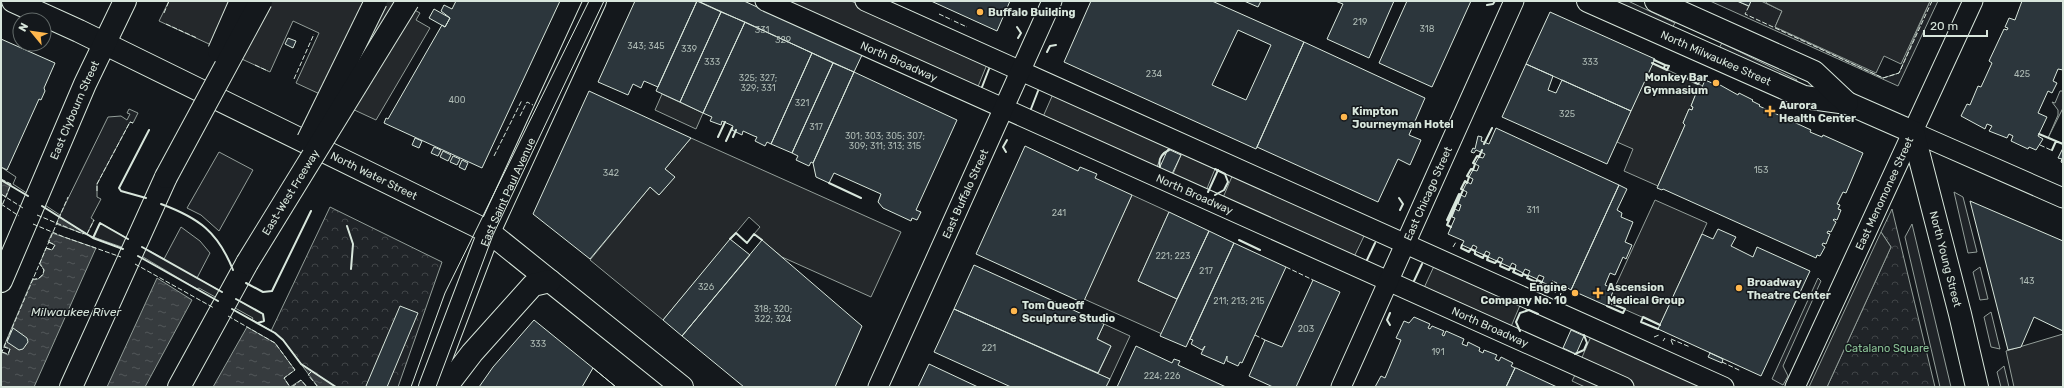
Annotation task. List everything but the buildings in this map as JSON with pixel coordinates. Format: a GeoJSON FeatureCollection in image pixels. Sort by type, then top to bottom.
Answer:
{"type":"FeatureCollection","features":[{"type":"Feature","properties":{"kind":"main road","name":"North Water Street"},"geometry":{"type":"LineString","coordinates":[[13,1],[105,43],[489,232],[682,387]]}},
{"type":"Feature","properties":{"kind":"main road","name":"East Clybourn Street"},"geometry":{"type":"LineString","coordinates":[[1,281],[85,84],[125,1]]}},
{"type":"Feature","properties":{"kind":"main road"},"geometry":{"type":"LineString","coordinates":[[71,387],[166,177],[240,1]]}},
{"type":"Feature","properties":{"kind":"main road"},"geometry":{"type":"LineString","coordinates":[[166,177],[261,1]]}},
{"type":"Feature","properties":{"kind":"main road"},"geometry":{"type":"LineString","coordinates":[[247,263],[376,1]]}},
{"type":"Feature","properties":{"kind":"main road","name":"East-West Freeway"},"geometry":{"type":"LineString","coordinates":[[179,387],[247,263],[408,1]]}},
{"type":"Feature","properties":{"kind":"main road","name":"East Saint Paul Avenue"},"geometry":{"type":"LineString","coordinates":[[430,387],[489,232],[595,1]]}},
{"type":"Feature","properties":{"kind":"main road","name":"North Milwaukee Street"},"geometry":{"type":"LineString","coordinates":[[1588,1],[1804,98],[1847,103],[1913,132]]}},
{"type":"Feature","properties":{"kind":"main road","name":"North Milwaukee Street"},"geometry":{"type":"LineString","coordinates":[[1656,1],[1814,72],[1847,103]]}},
{"type":"Feature","properties":{"kind":"main road"},"geometry":{"type":"LineString","coordinates":[[1690,47],[1702,22]]}},
{"type":"Feature","properties":{"kind":"main road","name":"North Young Street"},"geometry":{"type":"LineString","coordinates":[[1913,132],[1960,314],[1977,387]]}},
{"type":"Feature","properties":{"kind":"main road"},"geometry":{"type":"LineString","coordinates":[[446,387],[472,353],[533,285],[550,281]]}},
{"type":"Feature","properties":{"kind":"street","name":"North Broadway"},"geometry":{"type":"LineString","coordinates":[[765,1],[1624,387]]}},
{"type":"Feature","properties":{"kind":"street"},"geometry":{"type":"LineString","coordinates":[[866,1],[1724,387]]}},
{"type":"Feature","properties":{"kind":"street","name":"East Buffalo Street"},"geometry":{"type":"LineString","coordinates":[[878,387],[1052,1]]}},
{"type":"Feature","properties":{"kind":"street","name":"East Chicago Street"},"geometry":{"type":"LineString","coordinates":[[1342,387],[1514,1]]}},
{"type":"Feature","properties":{"kind":"street","name":"East Menomonee Street"},"geometry":{"type":"LineString","coordinates":[[1795,387],[1973,1]]}},
{"type":"Feature","properties":{"kind":"street","name":"North Milwaukee Street"},"geometry":{"type":"LineString","coordinates":[[1913,132],[2063,198]]}},
{"type":"Feature","properties":{"kind":"green space"},"geometry":{"type":"Polygon","coordinates":[[[1613,1],[1628,1],[1675,23],[1672,28],[1613,1]]]}},
{"type":"Feature","properties":{"kind":"green space"},"geometry":{"type":"Polygon","coordinates":[[[1710,1],[1737,1],[1748,6],[1751,1],[1761,1],[1782,11],[1775,27],[1883,78],[1899,73],[1930,1],[1938,1],[1898,86],[1710,1]]]}},
{"type":"Feature","properties":{"kind":"green space"},"geometry":{"type":"Polygon","coordinates":[[[1722,43],[1797,80],[1796,82],[1719,48],[1722,43]]]}},
{"type":"Feature","properties":{"kind":"green space"},"geometry":{"type":"Polygon","coordinates":[[[2060,91],[2063,91],[2063,108],[2048,138],[2058,115],[2058,110],[2052,102],[2055,103],[2060,91]]]}},
{"type":"Feature","properties":{"kind":"green space"},"geometry":{"type":"Polygon","coordinates":[[[129,109],[138,113],[133,123],[130,122],[97,184],[97,197],[101,199],[91,218],[94,220],[87,234],[59,217],[108,117],[121,116],[127,120],[130,114],[127,113],[129,109]]]}},
{"type":"Feature","properties":{"kind":"green space"},"geometry":{"type":"Polygon","coordinates":[[[219,152],[253,170],[219,231],[201,215],[187,208],[219,152]]]}},
{"type":"Feature","properties":{"kind":"green space"},"geometry":{"type":"Polygon","coordinates":[[[1954,192],[1963,197],[1977,252],[1968,253],[1954,192]]]}},
{"type":"Feature","properties":{"kind":"green space"},"geometry":{"type":"Polygon","coordinates":[[[330,207],[442,262],[398,387],[336,387],[301,364],[283,340],[271,331],[330,207]]]}},
{"type":"Feature","properties":{"kind":"green space","name":"Catalano Square"},"geometry":{"type":"Polygon","coordinates":[[[1892,209],[1935,387],[1827,387],[1891,247],[1881,232],[1892,209]]]}},
{"type":"Feature","properties":{"kind":"green space"},"geometry":{"type":"Polygon","coordinates":[[[100,223],[164,259],[181,227],[200,241],[210,253],[197,278],[263,314],[264,321],[258,323],[132,253],[93,238],[100,223]]]}},
{"type":"Feature","properties":{"kind":"green space"},"geometry":{"type":"Polygon","coordinates":[[[1912,224],[1951,387],[1940,387],[1905,237],[1912,224]]]}},
{"type":"Feature","properties":{"kind":"green space"},"geometry":{"type":"Polygon","coordinates":[[[1980,267],[1988,299],[1980,300],[1973,272],[1980,267]]]}},
{"type":"Feature","properties":{"kind":"green space"},"geometry":{"type":"Polygon","coordinates":[[[1818,278],[1821,281],[1783,366],[1788,376],[1783,385],[1772,379],[1818,278]]]}},
{"type":"Feature","properties":{"kind":"green space"},"geometry":{"type":"Polygon","coordinates":[[[1991,312],[2000,349],[1991,347],[1984,317],[1991,312]]]}},
{"type":"Feature","properties":{"kind":"green space"},"geometry":{"type":"Polygon","coordinates":[[[2004,366],[2009,387],[2001,387],[1997,372],[2004,366]]]}},
{"type":"Feature","properties":{"kind":"green space"},"geometry":{"type":"Polygon","coordinates":[[[1575,375],[1602,387],[1585,387],[1572,381],[1575,375]]]}},
{"type":"Feature","properties":{"kind":"shaded area"},"geometry":{"type":"Polygon","coordinates":[[[169,1],[398,1],[420,13],[416,20],[430,28],[376,120],[296,83],[319,33],[293,21],[270,72],[159,21],[169,1]]]}},
{"type":"Feature","properties":{"kind":"shaded area"},"geometry":{"type":"Polygon","coordinates":[[[781,1],[851,1],[988,62],[977,89],[781,1]]]}},
{"type":"Feature","properties":{"kind":"shaded area"},"geometry":{"type":"Polygon","coordinates":[[[1767,1],[1930,1],[1901,64],[1884,56],[1876,73],[1775,27],[1782,11],[1766,3],[1767,1]]]}},
{"type":"Feature","properties":{"kind":"shaded area"},"geometry":{"type":"Polygon","coordinates":[[[1652,63],[1703,86],[1700,92],[1697,91],[1691,106],[1693,107],[1692,110],[1689,109],[1683,123],[1685,125],[1658,186],[1624,171],[1633,149],[1617,142],[1652,63]]]}},
{"type":"Feature","properties":{"kind":"shaded area"},"geometry":{"type":"Polygon","coordinates":[[[662,94],[703,113],[696,129],[655,110],[662,94]]]}},
{"type":"Feature","properties":{"kind":"shaded area"},"geometry":{"type":"Polygon","coordinates":[[[1053,94],[1174,148],[1163,153],[1155,171],[1042,119],[1053,94]]]}},
{"type":"Feature","properties":{"kind":"shaded area"},"geometry":{"type":"Polygon","coordinates":[[[691,138],[901,232],[871,297],[782,257],[754,234],[760,227],[749,217],[663,320],[590,260],[650,187],[659,195],[674,177],[665,169],[691,138]]]}},
{"type":"Feature","properties":{"kind":"shaded area"},"geometry":{"type":"Polygon","coordinates":[[[1180,153],[1215,169],[1206,191],[1173,174],[1181,155],[1180,153]]]}},
{"type":"Feature","properties":{"kind":"shaded area"},"geometry":{"type":"Polygon","coordinates":[[[1233,174],[1365,234],[1353,259],[1222,200],[1233,174]]]}},
{"type":"Feature","properties":{"kind":"shaded area"},"geometry":{"type":"Polygon","coordinates":[[[1132,195],[1169,212],[1138,281],[1177,299],[1162,334],[1084,299],[1132,195]]]}},
{"type":"Feature","properties":{"kind":"shaded area"},"geometry":{"type":"Polygon","coordinates":[[[1655,200],[1707,223],[1660,325],[1608,302],[1655,200]]]}},
{"type":"Feature","properties":{"kind":"shaded area"},"geometry":{"type":"Polygon","coordinates":[[[1881,232],[1891,247],[1827,387],[1809,387],[1881,232]]]}},
{"type":"Feature","properties":{"kind":"shaded area"},"geometry":{"type":"Polygon","coordinates":[[[1435,264],[1521,303],[1510,329],[1423,290],[1435,264]]]}},
{"type":"Feature","properties":{"kind":"shaded area"},"geometry":{"type":"Polygon","coordinates":[[[1104,324],[1130,336],[1110,379],[1098,374],[1111,346],[1097,339],[1104,324]]]}},
{"type":"Feature","properties":{"kind":"shaded area"},"geometry":{"type":"Polygon","coordinates":[[[1592,334],[1710,387],[1636,387],[1580,362],[1592,334]]]}},
{"type":"Feature","properties":{"kind":"shaded area"},"geometry":{"type":"Polygon","coordinates":[[[2063,334],[2063,387],[2014,387],[2006,351],[2063,334]]]}},
{"type":"Feature","properties":{"kind":"water","name":"Milwaukee River"},"geometry":{"type":"Polygon","coordinates":[[[1,167],[11,184],[84,233],[132,253],[275,333],[283,340],[301,364],[336,387],[1,387],[1,167]]]}},
{"type":"Feature","properties":{"kind":"pier","name":"Milwaukee River"},"geometry":{"type":"Polygon","coordinates":[[[1,167],[16,177],[13,184],[60,215],[56,224],[133,251],[197,289],[199,288],[253,318],[252,320],[275,333],[283,340],[318,387],[307,387],[301,380],[290,387],[284,378],[295,370],[275,343],[247,327],[213,387],[145,387],[192,300],[157,278],[107,387],[34,387],[96,248],[52,233],[48,242],[55,245],[52,250],[46,248],[40,263],[44,270],[43,275],[38,279],[32,280],[4,346],[10,349],[8,355],[2,352],[1,354],[1,194],[6,197],[11,184],[1,180],[1,167]]]}},
{"type":"Feature","properties":{"kind":"tram line"},"geometry":{"type":"LineString","coordinates":[[411,387],[445,293],[589,1]]}},
{"type":"Feature","properties":{"kind":"tram line"},"geometry":{"type":"LineString","coordinates":[[436,387],[493,235],[604,1]]}},
{"type":"Feature","properties":{"kind":"fence"},"geometry":{"type":"LineString","coordinates":[[164,13],[169,1]]}},
{"type":"Feature","properties":{"kind":"fence"},"geometry":{"type":"LineString","coordinates":[[1749,6],[1745,14],[1883,78],[1899,73],[1932,1]]}},
{"type":"Feature","properties":{"kind":"fence"},"geometry":{"type":"LineString","coordinates":[[939,14],[952,20]]}},
{"type":"Feature","properties":{"kind":"fence"},"geometry":{"type":"LineString","coordinates":[[954,21],[967,27]]}},
{"type":"Feature","properties":{"kind":"fence"},"geometry":{"type":"LineString","coordinates":[[166,24],[197,38]]}},
{"type":"Feature","properties":{"kind":"fence"},"geometry":{"type":"LineString","coordinates":[[294,79],[314,34]]}},
{"type":"Feature","properties":{"kind":"fence"},"geometry":{"type":"LineString","coordinates":[[255,65],[268,71]]}},
{"type":"Feature","properties":{"kind":"fence"},"geometry":{"type":"LineString","coordinates":[[494,156],[522,100]]}},
{"type":"Feature","properties":{"kind":"fence"},"geometry":{"type":"LineString","coordinates":[[520,116],[527,102],[533,105]]}},
{"type":"Feature","properties":{"kind":"fence"},"geometry":{"type":"LineString","coordinates":[[97,191],[97,184],[130,122],[133,123]]}},
{"type":"Feature","properties":{"kind":"fence"},"geometry":{"type":"LineString","coordinates":[[1485,143],[1492,128]]}},
{"type":"Feature","properties":{"kind":"fence"},"geometry":{"type":"LineString","coordinates":[[2040,145],[2053,151]]}},
{"type":"Feature","properties":{"kind":"fence"},"geometry":{"type":"LineString","coordinates":[[1475,164],[1473,163],[1477,156],[1479,157]]}},
{"type":"Feature","properties":{"kind":"fence"},"geometry":{"type":"LineString","coordinates":[[1469,177],[1467,176],[1471,169],[1473,170]]}},
{"type":"Feature","properties":{"kind":"fence"},"geometry":{"type":"LineString","coordinates":[[1,179],[11,184],[1,208]]}},
{"type":"Feature","properties":{"kind":"fence"},"geometry":{"type":"LineString","coordinates":[[1463,190],[1461,189],[1465,182],[1467,183]]}},
{"type":"Feature","properties":{"kind":"fence"},"geometry":{"type":"LineString","coordinates":[[1,194],[23,208]]}},
{"type":"Feature","properties":{"kind":"fence"},"geometry":{"type":"LineString","coordinates":[[1,354],[68,197]]}},
{"type":"Feature","properties":{"kind":"fence"},"geometry":{"type":"LineString","coordinates":[[1451,227],[1447,225],[1458,201]]}},
{"type":"Feature","properties":{"kind":"fence"},"geometry":{"type":"LineString","coordinates":[[1,204],[19,216]]}},
{"type":"Feature","properties":{"kind":"fence"},"geometry":{"type":"LineString","coordinates":[[37,215],[83,234],[84,233]]}},
{"type":"Feature","properties":{"kind":"fence"},"geometry":{"type":"LineString","coordinates":[[87,234],[94,220]]}},
{"type":"Feature","properties":{"kind":"fence"},"geometry":{"type":"LineString","coordinates":[[33,224],[64,237],[121,257]]}},
{"type":"Feature","properties":{"kind":"fence"},"geometry":{"type":"LineString","coordinates":[[46,248],[52,250],[55,245],[49,242]]}},
{"type":"Feature","properties":{"kind":"fence"},"geometry":{"type":"LineString","coordinates":[[1453,247],[1456,242]]}},
{"type":"Feature","properties":{"kind":"fence"},"geometry":{"type":"LineString","coordinates":[[1462,245],[1461,248],[1469,251],[1470,249]]}},
{"type":"Feature","properties":{"kind":"fence"},"geometry":{"type":"LineString","coordinates":[[1475,251],[1474,254],[1482,257],[1483,255]]}},
{"type":"Feature","properties":{"kind":"fence"},"geometry":{"type":"LineString","coordinates":[[1488,257],[1487,259],[1495,263],[1496,261]]}},
{"type":"Feature","properties":{"kind":"fence"},"geometry":{"type":"LineString","coordinates":[[32,279],[39,278],[43,274],[44,270],[39,263]]}},
{"type":"Feature","properties":{"kind":"fence"},"geometry":{"type":"LineString","coordinates":[[1501,263],[1500,266],[1509,270],[1510,267]]}},
{"type":"Feature","properties":{"kind":"fence"},"geometry":{"type":"LineString","coordinates":[[135,264],[214,308]]}},
{"type":"Feature","properties":{"kind":"fence"},"geometry":{"type":"LineString","coordinates":[[1286,267],[1313,280]]}},
{"type":"Feature","properties":{"kind":"fence"},"geometry":{"type":"LineString","coordinates":[[1515,269],[1514,272],[1522,276],[1523,273]]}},
{"type":"Feature","properties":{"kind":"fence"},"geometry":{"type":"LineString","coordinates":[[1528,276],[1527,278],[1536,282],[1537,280]]}},
{"type":"Feature","properties":{"kind":"fence"},"geometry":{"type":"LineString","coordinates":[[1542,282],[1541,284],[1549,288],[1551,286]]}},
{"type":"Feature","properties":{"kind":"fence"},"geometry":{"type":"LineString","coordinates":[[228,316],[275,343],[295,370],[284,378],[290,387]]}},
{"type":"Feature","properties":{"kind":"fence"},"geometry":{"type":"LineString","coordinates":[[1255,335],[1265,340]]}},
{"type":"Feature","properties":{"kind":"fence"},"geometry":{"type":"LineString","coordinates":[[1654,337],[1659,335]]}},
{"type":"Feature","properties":{"kind":"fence"},"geometry":{"type":"LineString","coordinates":[[1671,339],[1690,347]]}},
{"type":"Feature","properties":{"kind":"fence"},"geometry":{"type":"LineString","coordinates":[[1671,340],[1673,345]]}},
{"type":"Feature","properties":{"kind":"fence"},"geometry":{"type":"LineString","coordinates":[[2,352],[8,354],[10,349],[4,347]]}},
{"type":"Feature","properties":{"kind":"fence"},"geometry":{"type":"LineString","coordinates":[[1722,362],[1741,371]]}},
{"type":"Feature","properties":{"kind":"fence"},"geometry":{"type":"LineString","coordinates":[[311,372],[308,375],[318,387]]}},
{"type":"Feature","properties":{"kind":"fence"},"geometry":{"type":"LineString","coordinates":[[292,387],[301,380],[307,387]]}},
{"type":"Feature","properties":{"kind":"wall"},"geometry":{"type":"LineString","coordinates":[[1487,5],[1493,4],[1495,1]]}},
{"type":"Feature","properties":{"kind":"wall"},"geometry":{"type":"LineString","coordinates":[[1017,27],[1021,33],[1018,38]]}},
{"type":"Feature","properties":{"kind":"wall"},"geometry":{"type":"LineString","coordinates":[[1047,52],[1050,46],[1056,45]]}},
{"type":"Feature","properties":{"kind":"wall"},"geometry":{"type":"LineString","coordinates":[[1654,60],[1665,65]]}},
{"type":"Feature","properties":{"kind":"wall"},"geometry":{"type":"LineString","coordinates":[[1652,63],[1667,70],[1669,66],[1665,65],[1664,68]]}},
{"type":"Feature","properties":{"kind":"wall"},"geometry":{"type":"LineString","coordinates":[[982,87],[989,69]]}},
{"type":"Feature","properties":{"kind":"wall"},"geometry":{"type":"LineString","coordinates":[[1691,81],[1698,84],[1700,81],[1689,76],[1688,79],[1691,81],[1693,77]]}},
{"type":"Feature","properties":{"kind":"wall"},"geometry":{"type":"LineString","coordinates":[[1031,109],[1038,91]]}},
{"type":"Feature","properties":{"kind":"wall"},"geometry":{"type":"LineString","coordinates":[[718,137],[725,122]]}},
{"type":"Feature","properties":{"kind":"wall"},"geometry":{"type":"LineString","coordinates":[[726,141],[732,128]]}},
{"type":"Feature","properties":{"kind":"wall"},"geometry":{"type":"LineString","coordinates":[[1484,144],[1492,128]]}},
{"type":"Feature","properties":{"kind":"wall"},"geometry":{"type":"LineString","coordinates":[[146,198],[121,191],[119,188],[149,130]]}},
{"type":"Feature","properties":{"kind":"wall"},"geometry":{"type":"LineString","coordinates":[[733,137],[736,130]]}},
{"type":"Feature","properties":{"kind":"wall"},"geometry":{"type":"LineString","coordinates":[[2039,134],[2063,144]]}},
{"type":"Feature","properties":{"kind":"wall"},"geometry":{"type":"LineString","coordinates":[[1006,152],[1003,147],[1007,140]]}},
{"type":"Feature","properties":{"kind":"wall"},"geometry":{"type":"LineString","coordinates":[[2052,150],[2056,141]]}},
{"type":"Feature","properties":{"kind":"wall"},"geometry":{"type":"LineString","coordinates":[[1160,167],[1159,162],[1161,157],[1169,150]]}},
{"type":"Feature","properties":{"kind":"wall"},"geometry":{"type":"LineString","coordinates":[[1451,227],[1447,225],[1463,190],[1461,189],[1465,181],[1467,183],[1469,177],[1467,176],[1471,169],[1473,170],[1475,164],[1473,163],[1477,156],[1479,157],[1482,150]]}},
{"type":"Feature","properties":{"kind":"wall"},"geometry":{"type":"LineString","coordinates":[[1215,169],[1225,174],[1228,182],[1224,190],[1215,195]]}},
{"type":"Feature","properties":{"kind":"wall"},"geometry":{"type":"LineString","coordinates":[[1208,192],[1218,170]]}},
{"type":"Feature","properties":{"kind":"wall"},"geometry":{"type":"LineString","coordinates":[[1,180],[28,196]]}},
{"type":"Feature","properties":{"kind":"wall"},"geometry":{"type":"LineString","coordinates":[[829,183],[861,198]]}},
{"type":"Feature","properties":{"kind":"wall"},"geometry":{"type":"LineString","coordinates":[[1449,221],[1447,220],[1459,194],[1461,195]]}},
{"type":"Feature","properties":{"kind":"wall"},"geometry":{"type":"LineString","coordinates":[[1399,198],[1403,204],[1400,210]]}},
{"type":"Feature","properties":{"kind":"wall"},"geometry":{"type":"LineString","coordinates":[[161,204],[186,215],[206,228],[221,246],[233,270]]}},
{"type":"Feature","properties":{"kind":"wall"},"geometry":{"type":"LineString","coordinates":[[42,206],[93,238],[123,249]]}},
{"type":"Feature","properties":{"kind":"wall"},"geometry":{"type":"LineString","coordinates":[[246,283],[263,292],[272,291],[311,211]]}},
{"type":"Feature","properties":{"kind":"wall"},"geometry":{"type":"LineString","coordinates":[[93,238],[100,223],[128,239]]}},
{"type":"Feature","properties":{"kind":"wall"},"geometry":{"type":"LineString","coordinates":[[347,226],[353,244],[351,269]]}},
{"type":"Feature","properties":{"kind":"wall"},"geometry":{"type":"LineString","coordinates":[[730,239],[736,233],[747,243],[754,234],[762,240]]}},
{"type":"Feature","properties":{"kind":"wall"},"geometry":{"type":"LineString","coordinates":[[1239,240],[1260,250]]}},
{"type":"Feature","properties":{"kind":"wall"},"geometry":{"type":"LineString","coordinates":[[1367,260],[1375,243]]}},
{"type":"Feature","properties":{"kind":"wall"},"geometry":{"type":"LineString","coordinates":[[1462,245],[1461,248],[1469,252],[1471,249],[1475,251],[1475,254],[1483,258],[1484,255],[1488,257],[1487,260],[1495,263],[1497,261],[1501,263],[1500,266],[1509,270],[1510,268],[1515,269],[1513,272],[1522,276],[1523,274],[1528,276],[1527,278],[1536,282],[1537,280],[1542,282],[1540,284],[1548,288],[1551,286]]}},
{"type":"Feature","properties":{"kind":"wall"},"geometry":{"type":"LineString","coordinates":[[142,247],[222,292]]}},
{"type":"Feature","properties":{"kind":"wall"},"geometry":{"type":"LineString","coordinates":[[138,256],[218,301]]}},
{"type":"Feature","properties":{"kind":"wall"},"geometry":{"type":"LineString","coordinates":[[1414,281],[1422,264]]}},
{"type":"Feature","properties":{"kind":"wall"},"geometry":{"type":"LineString","coordinates":[[236,299],[263,314],[264,321],[258,323]]}},
{"type":"Feature","properties":{"kind":"wall"},"geometry":{"type":"LineString","coordinates":[[1607,306],[1623,313],[1625,309],[1608,302]]}},
{"type":"Feature","properties":{"kind":"wall"},"geometry":{"type":"LineString","coordinates":[[232,309],[275,333],[283,340],[301,364],[336,387]]}},
{"type":"Feature","properties":{"kind":"wall"},"geometry":{"type":"LineString","coordinates":[[1520,331],[1516,322],[1520,313],[1529,310],[1538,314]]}},
{"type":"Feature","properties":{"kind":"wall"},"geometry":{"type":"LineString","coordinates":[[1390,313],[1387,320],[1390,325]]}},
{"type":"Feature","properties":{"kind":"wall"},"geometry":{"type":"LineString","coordinates":[[1658,329],[1641,322],[1643,317],[1660,325]]}},
{"type":"Feature","properties":{"kind":"wall"},"geometry":{"type":"LineString","coordinates":[[1575,354],[1584,350],[1587,343],[1584,335]]}},
{"type":"Feature","properties":{"kind":"place","name":"Buffalo Building"},"geometry":{"type":"Point","coordinates":[980,12]}},
{"type":"Feature","properties":{"kind":"place","name":"Monkey Bar Gymnasium"},"geometry":{"type":"Point","coordinates":[1716,83]}},
{"type":"Feature","properties":{"kind":"place","name":"Aurora Health Center"},"geometry":{"type":"Point","coordinates":[1770,111]}},
{"type":"Feature","properties":{"kind":"place","name":"Kimpton Journeyman Hotel"},"geometry":{"type":"Point","coordinates":[1344,117]}},
{"type":"Feature","properties":{"kind":"place","name":"Broadway Theatre Center"},"geometry":{"type":"Point","coordinates":[1739,288]}},
{"type":"Feature","properties":{"kind":"place","name":"Engine Company No. 10"},"geometry":{"type":"Point","coordinates":[1575,293]}},
{"type":"Feature","properties":{"kind":"place","name":"Ascension Medical Group"},"geometry":{"type":"Point","coordinates":[1598,293]}},
{"type":"Feature","properties":{"kind":"place","name":"Tom Queoff Sculpture Studio"},"geometry":{"type":"Point","coordinates":[1014,311]}}]}
